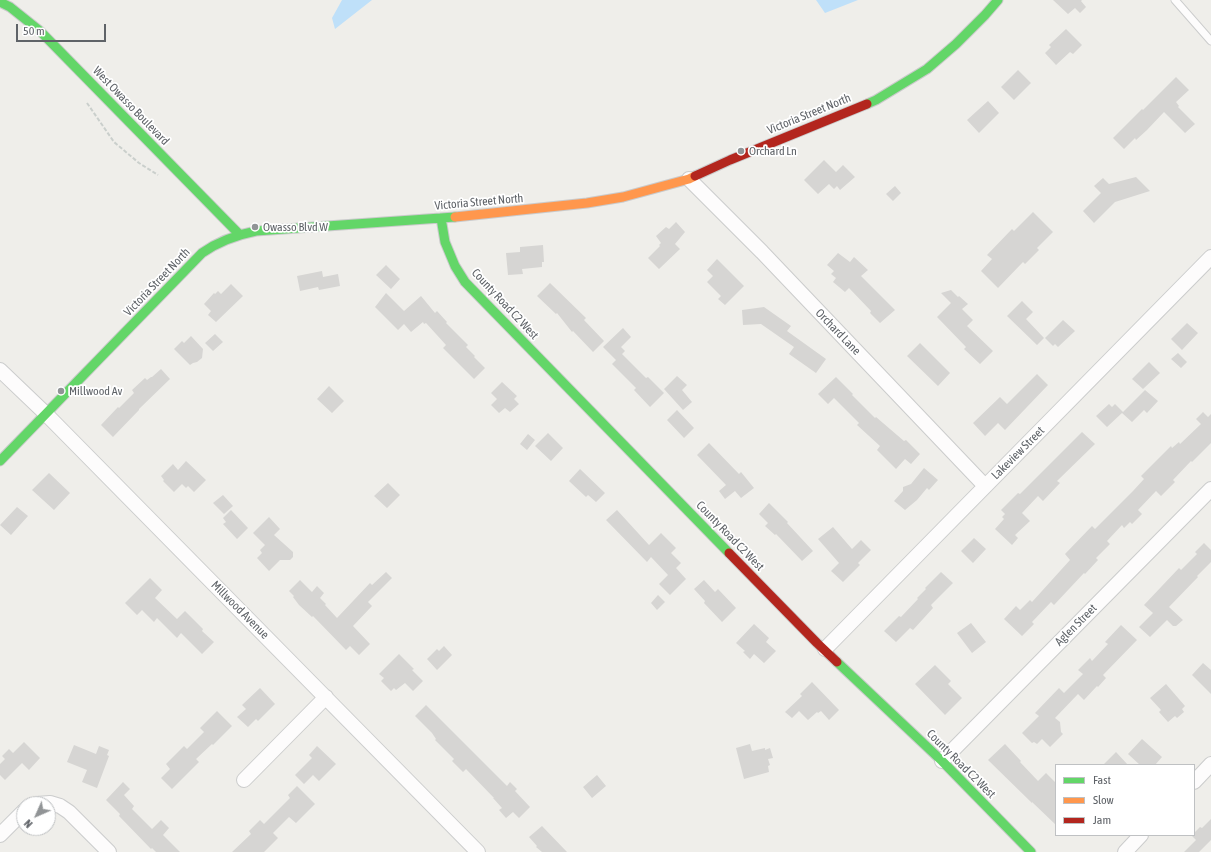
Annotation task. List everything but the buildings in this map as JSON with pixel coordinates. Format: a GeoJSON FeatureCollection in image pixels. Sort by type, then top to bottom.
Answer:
{"type":"FeatureCollection","features":[{"type":"Feature","properties":{"kind":"street","name":"Victoria Street North"},"geometry":{"type":"LineString","coordinates":[[0,461],[202,253],[219,241],[238,234],[256,231],[441,218],[587,203],[623,197],[689,179],[730,160],[869,103],[882,96],[927,69],[956,44],[998,0]]}},
{"type":"Feature","properties":{"kind":"street","name":"West Owasso Boulevard"},"geometry":{"type":"LineString","coordinates":[[0,2],[10,7],[40,31],[238,234]]}},
{"type":"Feature","properties":{"kind":"street","name":"Orchard Lane"},"geometry":{"type":"LineString","coordinates":[[689,179],[762,252],[985,486]]}},
{"type":"Feature","properties":{"kind":"street","name":"County Road C2 West"},"geometry":{"type":"LineString","coordinates":[[441,218],[445,242],[455,266],[465,282],[812,637],[942,761],[1031,852]]}},
{"type":"Feature","properties":{"kind":"street","name":"Lakeview Street"},"geometry":{"type":"LineString","coordinates":[[825,649],[1211,257]]}},
{"type":"Feature","properties":{"kind":"street","name":"Millwood Avenue"},"geometry":{"type":"LineString","coordinates":[[0,370],[46,414],[478,852]]}},
{"type":"Feature","properties":{"kind":"street","name":"Aglen Street"},"geometry":{"type":"LineString","coordinates":[[942,761],[1211,489]]}},
{"type":"Feature","properties":{"kind":"street"},"geometry":{"type":"LineString","coordinates":[[244,780],[326,697]]}},
{"type":"Feature","properties":{"kind":"street"},"geometry":{"type":"LineString","coordinates":[[1195,781],[1211,764]]}},
{"type":"Feature","properties":{"kind":"street"},"geometry":{"type":"LineString","coordinates":[[56,805],[69,812],[109,852]]}},
{"type":"Feature","properties":{"kind":"street"},"geometry":{"type":"LineString","coordinates":[[0,835],[16,819]]}},
{"type":"Feature","properties":{"kind":"street"},"geometry":{"type":"LineString","coordinates":[[1124,852],[1140,836]]}},
{"type":"Feature","properties":{"kind":"lane"},"geometry":{"type":"LineString","coordinates":[[1175,0],[1211,42]]}},
{"type":"Feature","properties":{"kind":"water"},"geometry":{"type":"Polygon","coordinates":[[[342,0],[372,0],[335,29],[332,18],[342,0]]]}},
{"type":"Feature","properties":{"kind":"water"},"geometry":{"type":"Polygon","coordinates":[[[816,0],[858,0],[825,13],[816,0]]]}},
{"type":"Feature","properties":{"kind":"traffic: fast"},"geometry":{"type":"LineString","coordinates":[[867,104],[927,69],[956,44],[998,0]]}},
{"type":"Feature","properties":{"kind":"traffic: fast"},"geometry":{"type":"LineString","coordinates":[[0,2],[10,7],[40,31],[239,234]]}},
{"type":"Feature","properties":{"kind":"traffic: fast"},"geometry":{"type":"LineString","coordinates":[[0,461],[202,253],[215,245],[242,234],[256,231],[455,217]]}},
{"type":"Feature","properties":{"kind":"traffic: fast"},"geometry":{"type":"LineString","coordinates":[[441,218],[445,242],[455,266],[465,282],[729,553]]}},
{"type":"Feature","properties":{"kind":"traffic: fast"},"geometry":{"type":"LineString","coordinates":[[837,662],[942,761],[1031,852]]}},
{"type":"Feature","properties":{"kind":"traffic: slow"},"geometry":{"type":"LineString","coordinates":[[455,217],[587,203],[623,197],[695,176]]}},
{"type":"Feature","properties":{"kind":"traffic: jam"},"geometry":{"type":"LineString","coordinates":[[695,176],[730,160],[867,104]]}},
{"type":"Feature","properties":{"kind":"traffic: jam"},"geometry":{"type":"LineString","coordinates":[[729,553],[837,662]]}},
{"type":"Feature","properties":{"kind":"place","name":"Orchard Ln"},"geometry":{"type":"Point","coordinates":[741,151]}},
{"type":"Feature","properties":{"kind":"place","name":"Owasso Blvd W"},"geometry":{"type":"Point","coordinates":[255,227]}},
{"type":"Feature","properties":{"kind":"place","name":"Millwood Av"},"geometry":{"type":"Point","coordinates":[61,391]}}]}
